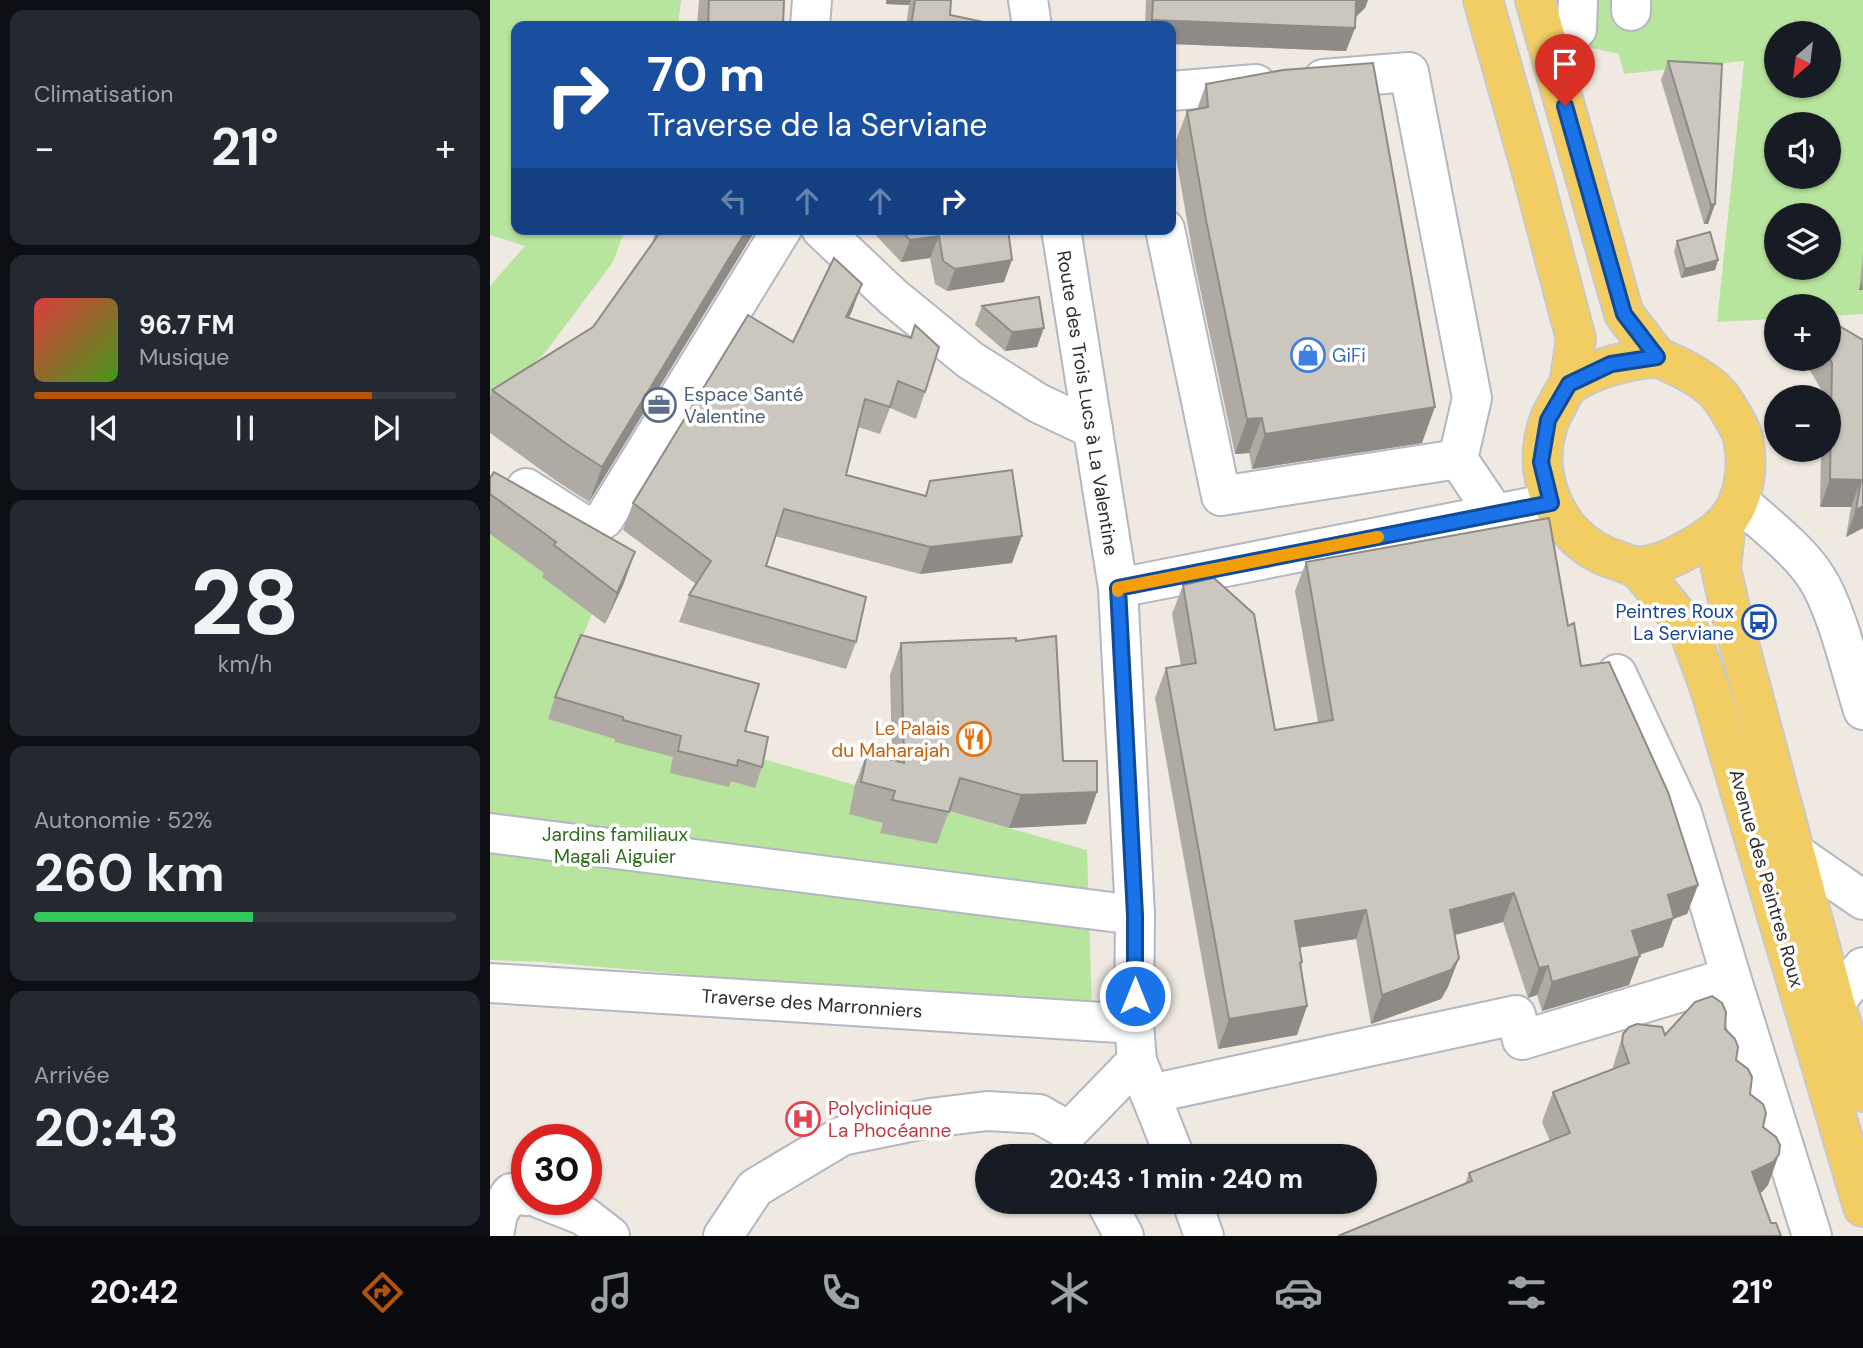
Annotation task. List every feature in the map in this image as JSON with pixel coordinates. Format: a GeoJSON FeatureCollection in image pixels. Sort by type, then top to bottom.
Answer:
{"type":"FeatureCollection","features":[{"type":"Feature","properties":{"kind":"main road"},"geometry":{"type":"LineString","coordinates":[[1483,0],[1576,340],[1569,384],[1548,420],[1541,462],[1551,503],[1572,533],[1601,556],[1637,567],[1672,558],[1701,542],[1732,512],[1745,473],[1743,436],[1720,397],[1690,371],[1657,357],[1624,314],[1535,0]]}},
{"type":"Feature","properties":{"kind":"main road"},"geometry":{"type":"LineString","coordinates":[[1569,384],[1611,364],[1657,357]]}},
{"type":"Feature","properties":{"kind":"main road","name":"Avenue des Peintres Roux"},"geometry":{"type":"LineString","coordinates":[[1732,512],[1721,569],[1753,700],[1798,855],[1835,1003],[1862,1083]]}},
{"type":"Feature","properties":{"kind":"main road","name":"Avenue des Peintres Roux"},"geometry":{"type":"LineString","coordinates":[[1637,567],[1688,628],[1711,692],[1863,1208]]}},
{"type":"Feature","properties":{"kind":"street"},"geometry":{"type":"LineString","coordinates":[[810,21],[812,0]]}},
{"type":"Feature","properties":{"kind":"street"},"geometry":{"type":"LineString","coordinates":[[1028,0],[1031,21]]}},
{"type":"Feature","properties":{"kind":"street"},"geometry":{"type":"LineString","coordinates":[[1551,54],[1577,29],[1578,0]]}},
{"type":"Feature","properties":{"kind":"street"},"geometry":{"type":"LineString","coordinates":[[1176,90],[1409,72],[1472,398],[1458,459],[1495,514]]}},
{"type":"Feature","properties":{"kind":"street"},"geometry":{"type":"LineString","coordinates":[[526,488],[584,525],[595,524],[604,519],[778,235]]}},
{"type":"Feature","properties":{"kind":"street"},"geometry":{"type":"LineString","coordinates":[[827,235],[893,297],[970,360],[1038,403],[1093,429]]}},
{"type":"Feature","properties":{"kind":"street","name":"Route des Trois Lucs à La Valentine"},"geometry":{"type":"LineString","coordinates":[[1062,235],[1118,588],[1135,915],[1134,1024],[1144,1078],[1170,1144]]}},
{"type":"Feature","properties":{"kind":"street"},"geometry":{"type":"LineString","coordinates":[[1166,235],[1221,496],[1458,459]]}},
{"type":"Feature","properties":{"kind":"street"},"geometry":{"type":"LineString","coordinates":[[1118,588],[1551,503]]}},
{"type":"Feature","properties":{"kind":"street"},"geometry":{"type":"LineString","coordinates":[[1732,512],[1787,545],[1816,577],[1831,611],[1863,710]]}},
{"type":"Feature","properties":{"kind":"street"},"geometry":{"type":"LineString","coordinates":[[1617,674],[1682,813],[1812,1236]]}},
{"type":"Feature","properties":{"kind":"street"},"geometry":{"type":"LineString","coordinates":[[490,833],[1135,915]]}},
{"type":"Feature","properties":{"kind":"street"},"geometry":{"type":"LineString","coordinates":[[1798,855],[1863,900]]}},
{"type":"Feature","properties":{"kind":"street"},"geometry":{"type":"LineString","coordinates":[[1835,1003],[1863,967]]}},
{"type":"Feature","properties":{"kind":"street"},"geometry":{"type":"LineString","coordinates":[[723,1236],[755,1188],[842,1136],[930,1118],[987,1111],[1039,1114],[1076,1144],[1144,1078],[1516,1015],[1522,1040],[1731,978]]}},
{"type":"Feature","properties":{"kind":"street","name":"Traverse des Marronniers"},"geometry":{"type":"LineString","coordinates":[[490,983],[1134,1024]]}},
{"type":"Feature","properties":{"kind":"street"},"geometry":{"type":"LineString","coordinates":[[494,1236],[498,1213],[511,1194]]}},
{"type":"Feature","properties":{"kind":"street"},"geometry":{"type":"LineString","coordinates":[[1113,1214],[1124,1236]]}},
{"type":"Feature","properties":{"kind":"street"},"geometry":{"type":"LineString","coordinates":[[1196,1214],[1204,1236]]}},
{"type":"Feature","properties":{"kind":"street"},"geometry":{"type":"LineString","coordinates":[[581,1215],[610,1236]]}},
{"type":"Feature","properties":{"kind":"green space"},"geometry":{"type":"Polygon","coordinates":[[[490,0],[681,0],[679,21],[511,21],[511,235],[623,235],[613,262],[544,354],[490,402],[490,286],[525,246],[490,235],[490,0]]]}},
{"type":"Feature","properties":{"kind":"green space"},"geometry":{"type":"Polygon","coordinates":[[[1567,0],[1863,0],[1863,314],[1841,315],[1841,294],[1764,294],[1764,320],[1717,322],[1744,61],[1624,74],[1619,54],[1584,46],[1567,0]]]}},
{"type":"Feature","properties":{"kind":"green space","name":"Jardins familiaux Magali Aiguier"},"geometry":{"type":"Polygon","coordinates":[[[490,497],[608,575],[556,701],[1087,850],[1092,1010],[544,962],[490,960],[490,497]]]}},
{"type":"Feature","properties":{"kind":"building"},"geometry":{"type":"Polygon","coordinates":[[[709,0],[784,0],[783,21],[708,21],[709,0]]]}},
{"type":"Feature","properties":{"kind":"building"},"geometry":{"type":"Polygon","coordinates":[[[915,0],[951,0],[950,15],[979,21],[912,21],[915,0]]]}},
{"type":"Feature","properties":{"kind":"building"},"geometry":{"type":"Polygon","coordinates":[[[1153,0],[1358,0],[1355,28],[1152,20],[1153,0]]]}},
{"type":"Feature","properties":{"kind":"building"},"geometry":{"type":"Polygon","coordinates":[[[1668,61],[1722,64],[1715,204],[1711,205],[1668,61]]]}},
{"type":"Feature","properties":{"kind":"building","name":"GiFi"},"geometry":{"type":"Polygon","coordinates":[[[1373,63],[1435,407],[1265,434],[1262,418],[1247,419],[1206,220],[1187,111],[1208,107],[1206,84],[1283,70],[1373,63]]]}},
{"type":"Feature","properties":{"kind":"building"},"geometry":{"type":"Polygon","coordinates":[[[1710,232],[1718,260],[1685,269],[1677,241],[1710,232]]]}},
{"type":"Feature","properties":{"kind":"building"},"geometry":{"type":"Polygon","coordinates":[[[658,235],[743,235],[602,467],[492,390],[593,327],[658,235]]]}},
{"type":"Feature","properties":{"kind":"building"},"geometry":{"type":"Polygon","coordinates":[[[905,235],[1009,235],[1012,260],[955,269],[943,261],[939,236],[910,240],[905,235]]]}},
{"type":"Feature","properties":{"kind":"building"},"geometry":{"type":"Polygon","coordinates":[[[834,258],[862,284],[846,317],[911,338],[915,325],[939,347],[925,392],[898,381],[890,407],[865,399],[846,475],[926,496],[930,481],[1012,470],[1022,536],[930,547],[784,509],[766,566],[866,597],[856,642],[689,595],[711,561],[633,503],[748,315],[793,342],[834,258]]]}},
{"type":"Feature","properties":{"kind":"building"},"geometry":{"type":"Polygon","coordinates":[[[1039,297],[1044,328],[1012,332],[982,306],[1039,297]]]}},
{"type":"Feature","properties":{"kind":"building"},"geometry":{"type":"Polygon","coordinates":[[[1841,327],[1863,340],[1863,506],[1856,510],[1861,480],[1830,479],[1830,462],[1841,462],[1841,385],[1832,385],[1832,371],[1841,371],[1841,327]]]}},
{"type":"Feature","properties":{"kind":"building"},"geometry":{"type":"Polygon","coordinates":[[[494,472],[635,552],[617,593],[554,545],[556,542],[490,494],[490,478],[494,472]]]}},
{"type":"Feature","properties":{"kind":"building"},"geometry":{"type":"Polygon","coordinates":[[[1549,518],[1568,626],[1574,623],[1581,666],[1609,662],[1668,792],[1698,885],[1668,895],[1674,918],[1632,931],[1640,956],[1552,982],[1548,966],[1539,968],[1514,893],[1450,910],[1459,958],[1451,970],[1382,995],[1366,910],[1295,921],[1307,1006],[1229,1019],[1166,668],[1196,663],[1183,585],[1214,578],[1254,614],[1275,730],[1333,720],[1306,562],[1549,518]]]}},
{"type":"Feature","properties":{"kind":"building"},"geometry":{"type":"Polygon","coordinates":[[[581,635],[759,684],[745,731],[768,737],[762,767],[738,760],[737,766],[678,751],[681,736],[555,697],[581,635]]]}},
{"type":"Feature","properties":{"kind":"building"},"geometry":{"type":"Polygon","coordinates":[[[1056,636],[1063,761],[1097,761],[1097,792],[1021,795],[960,778],[949,812],[892,800],[895,791],[861,782],[867,753],[904,763],[901,643],[1016,638],[1016,641],[1056,636]]]}},
{"type":"Feature","properties":{"kind":"building"},"geometry":{"type":"Polygon","coordinates":[[[1712,996],[1722,1003],[1726,1012],[1725,1029],[1735,1039],[1738,1047],[1736,1060],[1748,1069],[1752,1077],[1750,1094],[1763,1104],[1766,1113],[1763,1127],[1776,1137],[1780,1145],[1779,1154],[1773,1162],[1752,1172],[1771,1223],[1776,1223],[1781,1236],[1338,1236],[1472,1181],[1469,1173],[1570,1133],[1553,1092],[1629,1063],[1622,1043],[1623,1034],[1629,1027],[1637,1024],[1662,1027],[1665,1035],[1695,1002],[1712,996]]]}},
{"type":"Feature","properties":{"kind":"slow traffic"},"geometry":{"type":"LineString","coordinates":[[1118,591],[1118,588],[1378,537]]}},
{"type":"Feature","properties":{"kind":"place","name":"GiFi"},"geometry":{"type":"Point","coordinates":[1308,355]}},
{"type":"Feature","properties":{"kind":"place","name":"Espace Santé Valentine"},"geometry":{"type":"Point","coordinates":[659,405]}},
{"type":"Feature","properties":{"kind":"place","name":"Peintres Roux La Serviane"},"geometry":{"type":"Point","coordinates":[1759,622]}},
{"type":"Feature","properties":{"kind":"place","name":"Le Palais du Maharajah"},"geometry":{"type":"Point","coordinates":[974,739]}},
{"type":"Feature","properties":{"kind":"place","name":"Polyclinique La Phocéanne"},"geometry":{"type":"Point","coordinates":[803,1119]}},
{"type":"Feature","properties":{"kind":"route"},"geometry":{"type":"LineString","coordinates":[[1135,996],[1135,915],[1118,588],[1551,503],[1541,462],[1548,420],[1569,384],[1611,364],[1657,357],[1624,314],[1565,106]]}}]}
